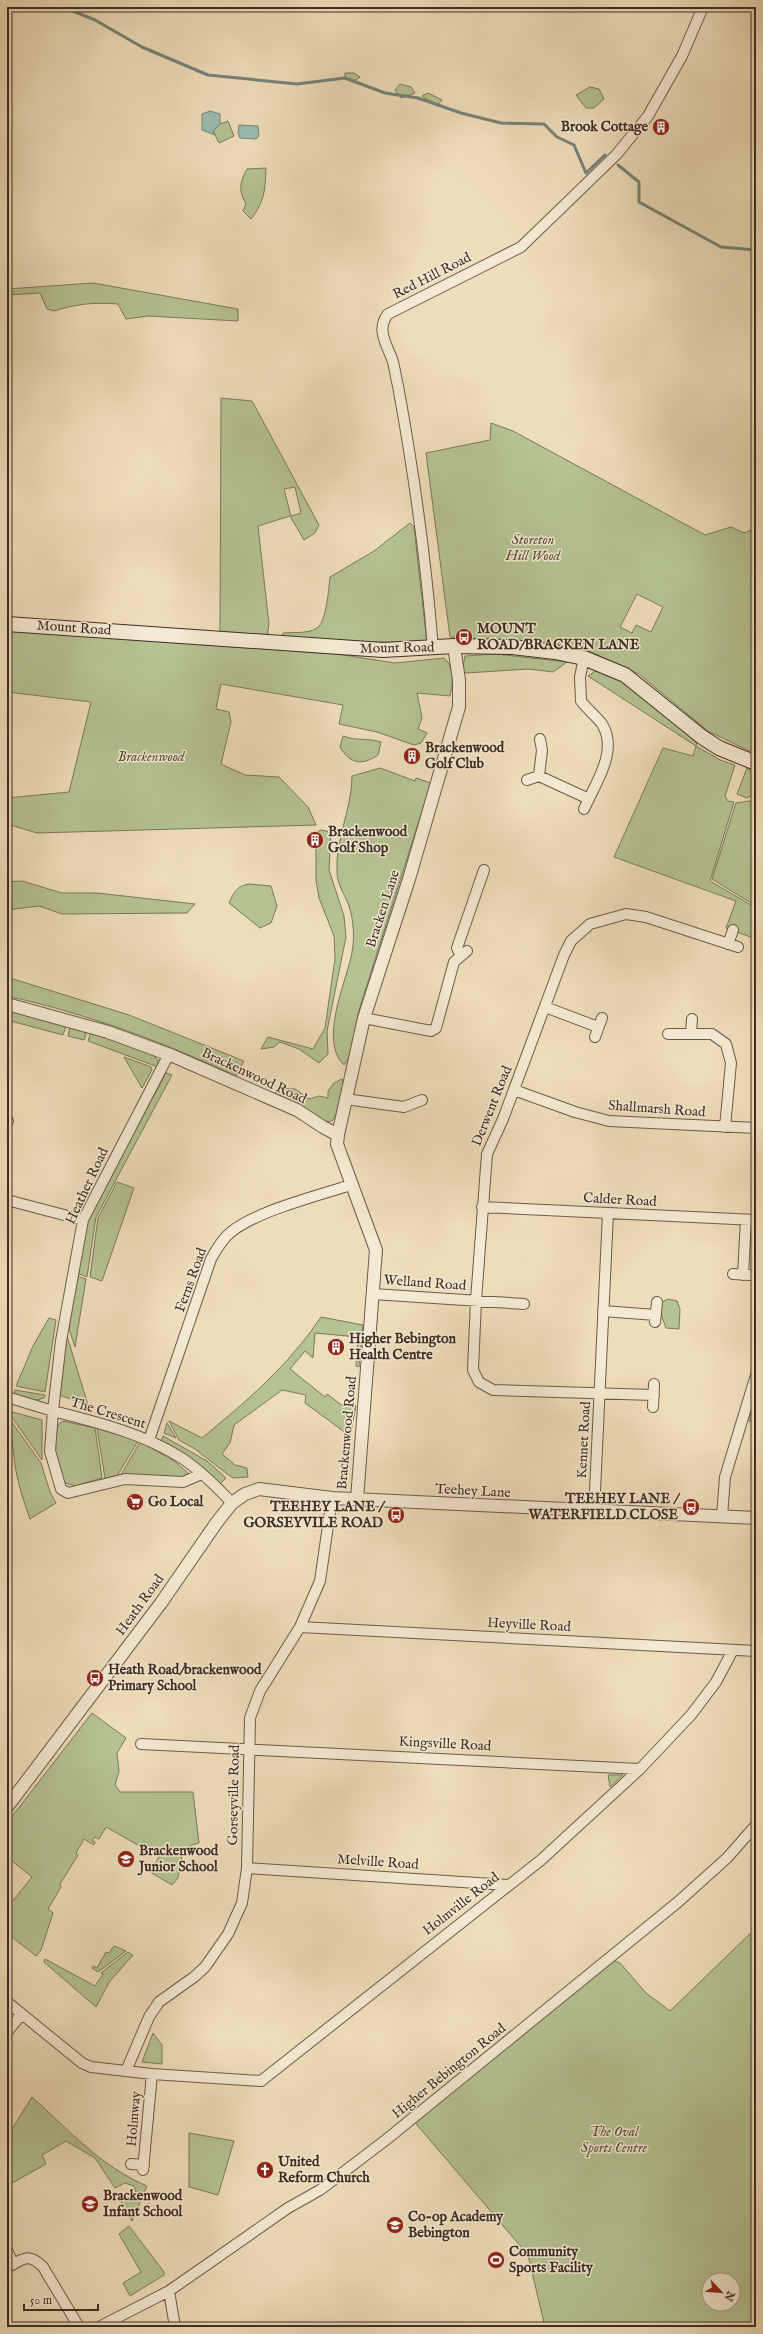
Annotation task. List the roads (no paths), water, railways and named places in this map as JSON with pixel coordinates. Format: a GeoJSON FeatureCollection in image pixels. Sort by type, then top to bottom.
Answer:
{"type":"FeatureCollection","features":[{"type":"Feature","properties":{"kind":"main road","name":"Mount Road"},"geometry":{"type":"LineString","coordinates":[[7,624],[383,650],[454,646],[512,647],[555,652],[584,658],[625,674],[702,737],[719,748],[756,763]]}},
{"type":"Feature","properties":{"kind":"street","name":"Red Hill Road"},"geometry":{"type":"LineString","coordinates":[[432,648],[427,572],[406,432],[393,363],[382,334],[384,320],[388,314],[521,247],[610,160],[648,116],[682,56],[703,7]]}},
{"type":"Feature","properties":{"kind":"street","name":"Bracken Lane"},"geometry":{"type":"LineString","coordinates":[[338,1134],[364,1018],[409,879],[459,707],[460,680],[454,646]]}},
{"type":"Feature","properties":{"kind":"street"},"geometry":{"type":"LineString","coordinates":[[584,658],[580,677],[581,701],[602,724],[607,736],[606,760],[584,808]]}},
{"type":"Feature","properties":{"kind":"street"},"geometry":{"type":"LineString","coordinates":[[539,776],[544,744]]}},
{"type":"Feature","properties":{"kind":"street"},"geometry":{"type":"LineString","coordinates":[[527,780],[539,776],[589,799]]}},
{"type":"Feature","properties":{"kind":"street"},"geometry":{"type":"LineString","coordinates":[[364,1018],[431,1031],[436,1028],[454,962],[464,954],[457,948],[484,870]]}},
{"type":"Feature","properties":{"kind":"street","name":"Derwent Road"},"geometry":{"type":"LineString","coordinates":[[600,1393],[493,1390],[478,1382],[473,1370],[482,1207],[487,1154],[514,1090],[544,1007],[569,945],[577,934],[590,924],[611,917],[632,914],[738,947]]}},
{"type":"Feature","properties":{"kind":"street"},"geometry":{"type":"LineString","coordinates":[[728,944],[733,930]]}},
{"type":"Feature","properties":{"kind":"street","name":"Brackenwood Road"},"geometry":{"type":"LineString","coordinates":[[7,1004],[108,1032],[169,1054],[298,1110],[323,1127],[338,1134],[337,1144],[376,1250],[357,1499]]}},
{"type":"Feature","properties":{"kind":"street"},"geometry":{"type":"LineString","coordinates":[[544,1007],[598,1027]]}},
{"type":"Feature","properties":{"kind":"street"},"geometry":{"type":"LineString","coordinates":[[692,1019],[692,1033]]}},
{"type":"Feature","properties":{"kind":"street"},"geometry":{"type":"LineString","coordinates":[[668,1034],[712,1034],[726,1044],[731,1063],[725,1127]]}},
{"type":"Feature","properties":{"kind":"street","name":"Heather Road"},"geometry":{"type":"LineString","coordinates":[[53,1411],[61,1341],[82,1220],[169,1054]]}},
{"type":"Feature","properties":{"kind":"street","name":"Shallmarsh Road"},"geometry":{"type":"LineString","coordinates":[[514,1090],[575,1112],[609,1121],[756,1128]]}},
{"type":"Feature","properties":{"kind":"street"},"geometry":{"type":"LineString","coordinates":[[346,1099],[404,1107],[422,1100]]}},
{"type":"Feature","properties":{"kind":"street","name":"Ferns Road"},"geometry":{"type":"LineString","coordinates":[[149,1440],[211,1259],[222,1242],[230,1232],[248,1222],[351,1185]]}},
{"type":"Feature","properties":{"kind":"street"},"geometry":{"type":"LineString","coordinates":[[7,1200],[82,1220]]}},
{"type":"Feature","properties":{"kind":"street","name":"Calder Road"},"geometry":{"type":"LineString","coordinates":[[482,1207],[751,1220]]}},
{"type":"Feature","properties":{"kind":"street","name":"Kennet Road"},"geometry":{"type":"LineString","coordinates":[[594,1512],[608,1213]]}},
{"type":"Feature","properties":{"kind":"street"},"geometry":{"type":"LineString","coordinates":[[742,1275],[751,1220]]}},
{"type":"Feature","properties":{"kind":"street","name":"Welland Road"},"geometry":{"type":"LineString","coordinates":[[373,1294],[524,1304]]}},
{"type":"Feature","properties":{"kind":"street"},"geometry":{"type":"LineString","coordinates":[[603,1311],[656,1318],[657,1302]]}},
{"type":"Feature","properties":{"kind":"street"},"geometry":{"type":"LineString","coordinates":[[722,1516],[725,1477],[756,1376]]}},
{"type":"Feature","properties":{"kind":"street"},"geometry":{"type":"LineString","coordinates":[[653,1407],[654,1384]]}},
{"type":"Feature","properties":{"kind":"street","name":"Kennet Road"},"geometry":{"type":"LineString","coordinates":[[600,1393],[654,1395]]}},
{"type":"Feature","properties":{"kind":"street"},"geometry":{"type":"LineString","coordinates":[[7,1397],[53,1411]]}},
{"type":"Feature","properties":{"kind":"street","name":"The Crescent"},"geometry":{"type":"LineString","coordinates":[[202,1474],[183,1482],[125,1479],[68,1493],[61,1489],[50,1451],[53,1411],[149,1440],[180,1457],[202,1474],[232,1503]]}},
{"type":"Feature","properties":{"kind":"street","name":"Heath Road"},"geometry":{"type":"LineString","coordinates":[[7,1806],[161,1602],[232,1503],[245,1494],[259,1489],[332,1498]]}},
{"type":"Feature","properties":{"kind":"street","name":"Teehey Lane"},"geometry":{"type":"LineString","coordinates":[[332,1498],[594,1512],[756,1518]]}},
{"type":"Feature","properties":{"kind":"street","name":"Gorseyville Road"},"geometry":{"type":"LineString","coordinates":[[126,2071],[149,2017],[159,2002],[194,1977],[217,1952],[228,1934],[242,1903],[247,1868],[250,1718],[260,1691],[300,1627],[320,1581],[332,1498]]}},
{"type":"Feature","properties":{"kind":"street","name":"Heyville Road"},"geometry":{"type":"LineString","coordinates":[[300,1627],[756,1652]]}},
{"type":"Feature","properties":{"kind":"street","name":"Holmville Road"},"geometry":{"type":"LineString","coordinates":[[7,2002],[82,2063],[91,2068],[152,2074],[261,2080],[569,1835],[640,1769],[692,1715],[716,1682],[733,1650]]}},
{"type":"Feature","properties":{"kind":"street","name":"Kingsville Road"},"geometry":{"type":"LineString","coordinates":[[141,1744],[249,1748],[640,1769]]}},
{"type":"Feature","properties":{"kind":"street","name":"Higher Bebington Road"},"geometry":{"type":"LineString","coordinates":[[99,2327],[169,2291],[288,2208],[320,2190],[387,2139],[678,1902],[727,1858],[756,1825]]}},
{"type":"Feature","properties":{"kind":"street","name":"Melville Road"},"geometry":{"type":"LineString","coordinates":[[247,1868],[508,1885]]}},
{"type":"Feature","properties":{"kind":"street"},"geometry":{"type":"LineString","coordinates":[[7,2032],[22,2014]]}},
{"type":"Feature","properties":{"kind":"street","name":"Holmway"},"geometry":{"type":"LineString","coordinates":[[131,2164],[144,2168],[152,2074]]}},
{"type":"Feature","properties":{"kind":"street"},"geometry":{"type":"LineString","coordinates":[[7,2250],[10,2266],[24,2258],[36,2259],[43,2267],[79,2327]]}},
{"type":"Feature","properties":{"kind":"street"},"geometry":{"type":"LineString","coordinates":[[169,2291],[175,2327]]}},
{"type":"Feature","properties":{"kind":"waterway"},"geometry":{"type":"LineString","coordinates":[[63,7],[95,20],[142,47],[208,75],[297,84],[345,78],[385,93],[418,98],[461,113],[501,123],[544,124],[557,137],[574,145],[586,173],[605,155]]}},
{"type":"Feature","properties":{"kind":"waterway"},"geometry":{"type":"LineString","coordinates":[[618,165],[639,182],[639,202],[721,247],[756,250]]}},
{"type":"Feature","properties":{"kind":"place","name":"Brook Cottage"},"geometry":{"type":"Point","coordinates":[661,127]}},
{"type":"Feature","properties":{"kind":"place","name":"MOUNT ROAD/BRACKEN LANE"},"geometry":{"type":"Point","coordinates":[464,637]}},
{"type":"Feature","properties":{"kind":"place","name":"Brackenwood Golf Club"},"geometry":{"type":"Point","coordinates":[412,756]}},
{"type":"Feature","properties":{"kind":"place","name":"Brackenwood Golf Shop"},"geometry":{"type":"Point","coordinates":[315,840]}},
{"type":"Feature","properties":{"kind":"place","name":"Higher Bebington Health Centre"},"geometry":{"type":"Point","coordinates":[336,1347]}},
{"type":"Feature","properties":{"kind":"place","name":"Go Local"},"geometry":{"type":"Point","coordinates":[135,1502]}},
{"type":"Feature","properties":{"kind":"place","name":"TEEHEY LANE / WATERFIELD CLOSE"},"geometry":{"type":"Point","coordinates":[691,1507]}},
{"type":"Feature","properties":{"kind":"place","name":"TEEHEY LANE / GORSEYVILE ROAD"},"geometry":{"type":"Point","coordinates":[396,1515]}},
{"type":"Feature","properties":{"kind":"place","name":"Heath Road/brackenwood Primary School"},"geometry":{"type":"Point","coordinates":[95,1678]}},
{"type":"Feature","properties":{"kind":"place","name":"Brackenwood Junior School"},"geometry":{"type":"Point","coordinates":[126,1859]}},
{"type":"Feature","properties":{"kind":"place","name":"United Reform Church"},"geometry":{"type":"Point","coordinates":[265,2170]}},
{"type":"Feature","properties":{"kind":"place","name":"Brackenwood Infant School"},"geometry":{"type":"Point","coordinates":[90,2204]}},
{"type":"Feature","properties":{"kind":"place","name":"Co-op Academy Bebington"},"geometry":{"type":"Point","coordinates":[395,2225]}},
{"type":"Feature","properties":{"kind":"place","name":"Community Sports Facility"},"geometry":{"type":"Point","coordinates":[496,2260]}},
{"type":"Feature","properties":{"kind":"park label","name":"Storeton Hill Wood"},"geometry":{"type":"Point","coordinates":[533,548]}},
{"type":"Feature","properties":{"kind":"park label","name":"Brackenwood"},"geometry":{"type":"Point","coordinates":[151,757]}},
{"type":"Feature","properties":{"kind":"park label","name":"The Oval Sports Centre"},"geometry":{"type":"Point","coordinates":[614,2140]}}]}
